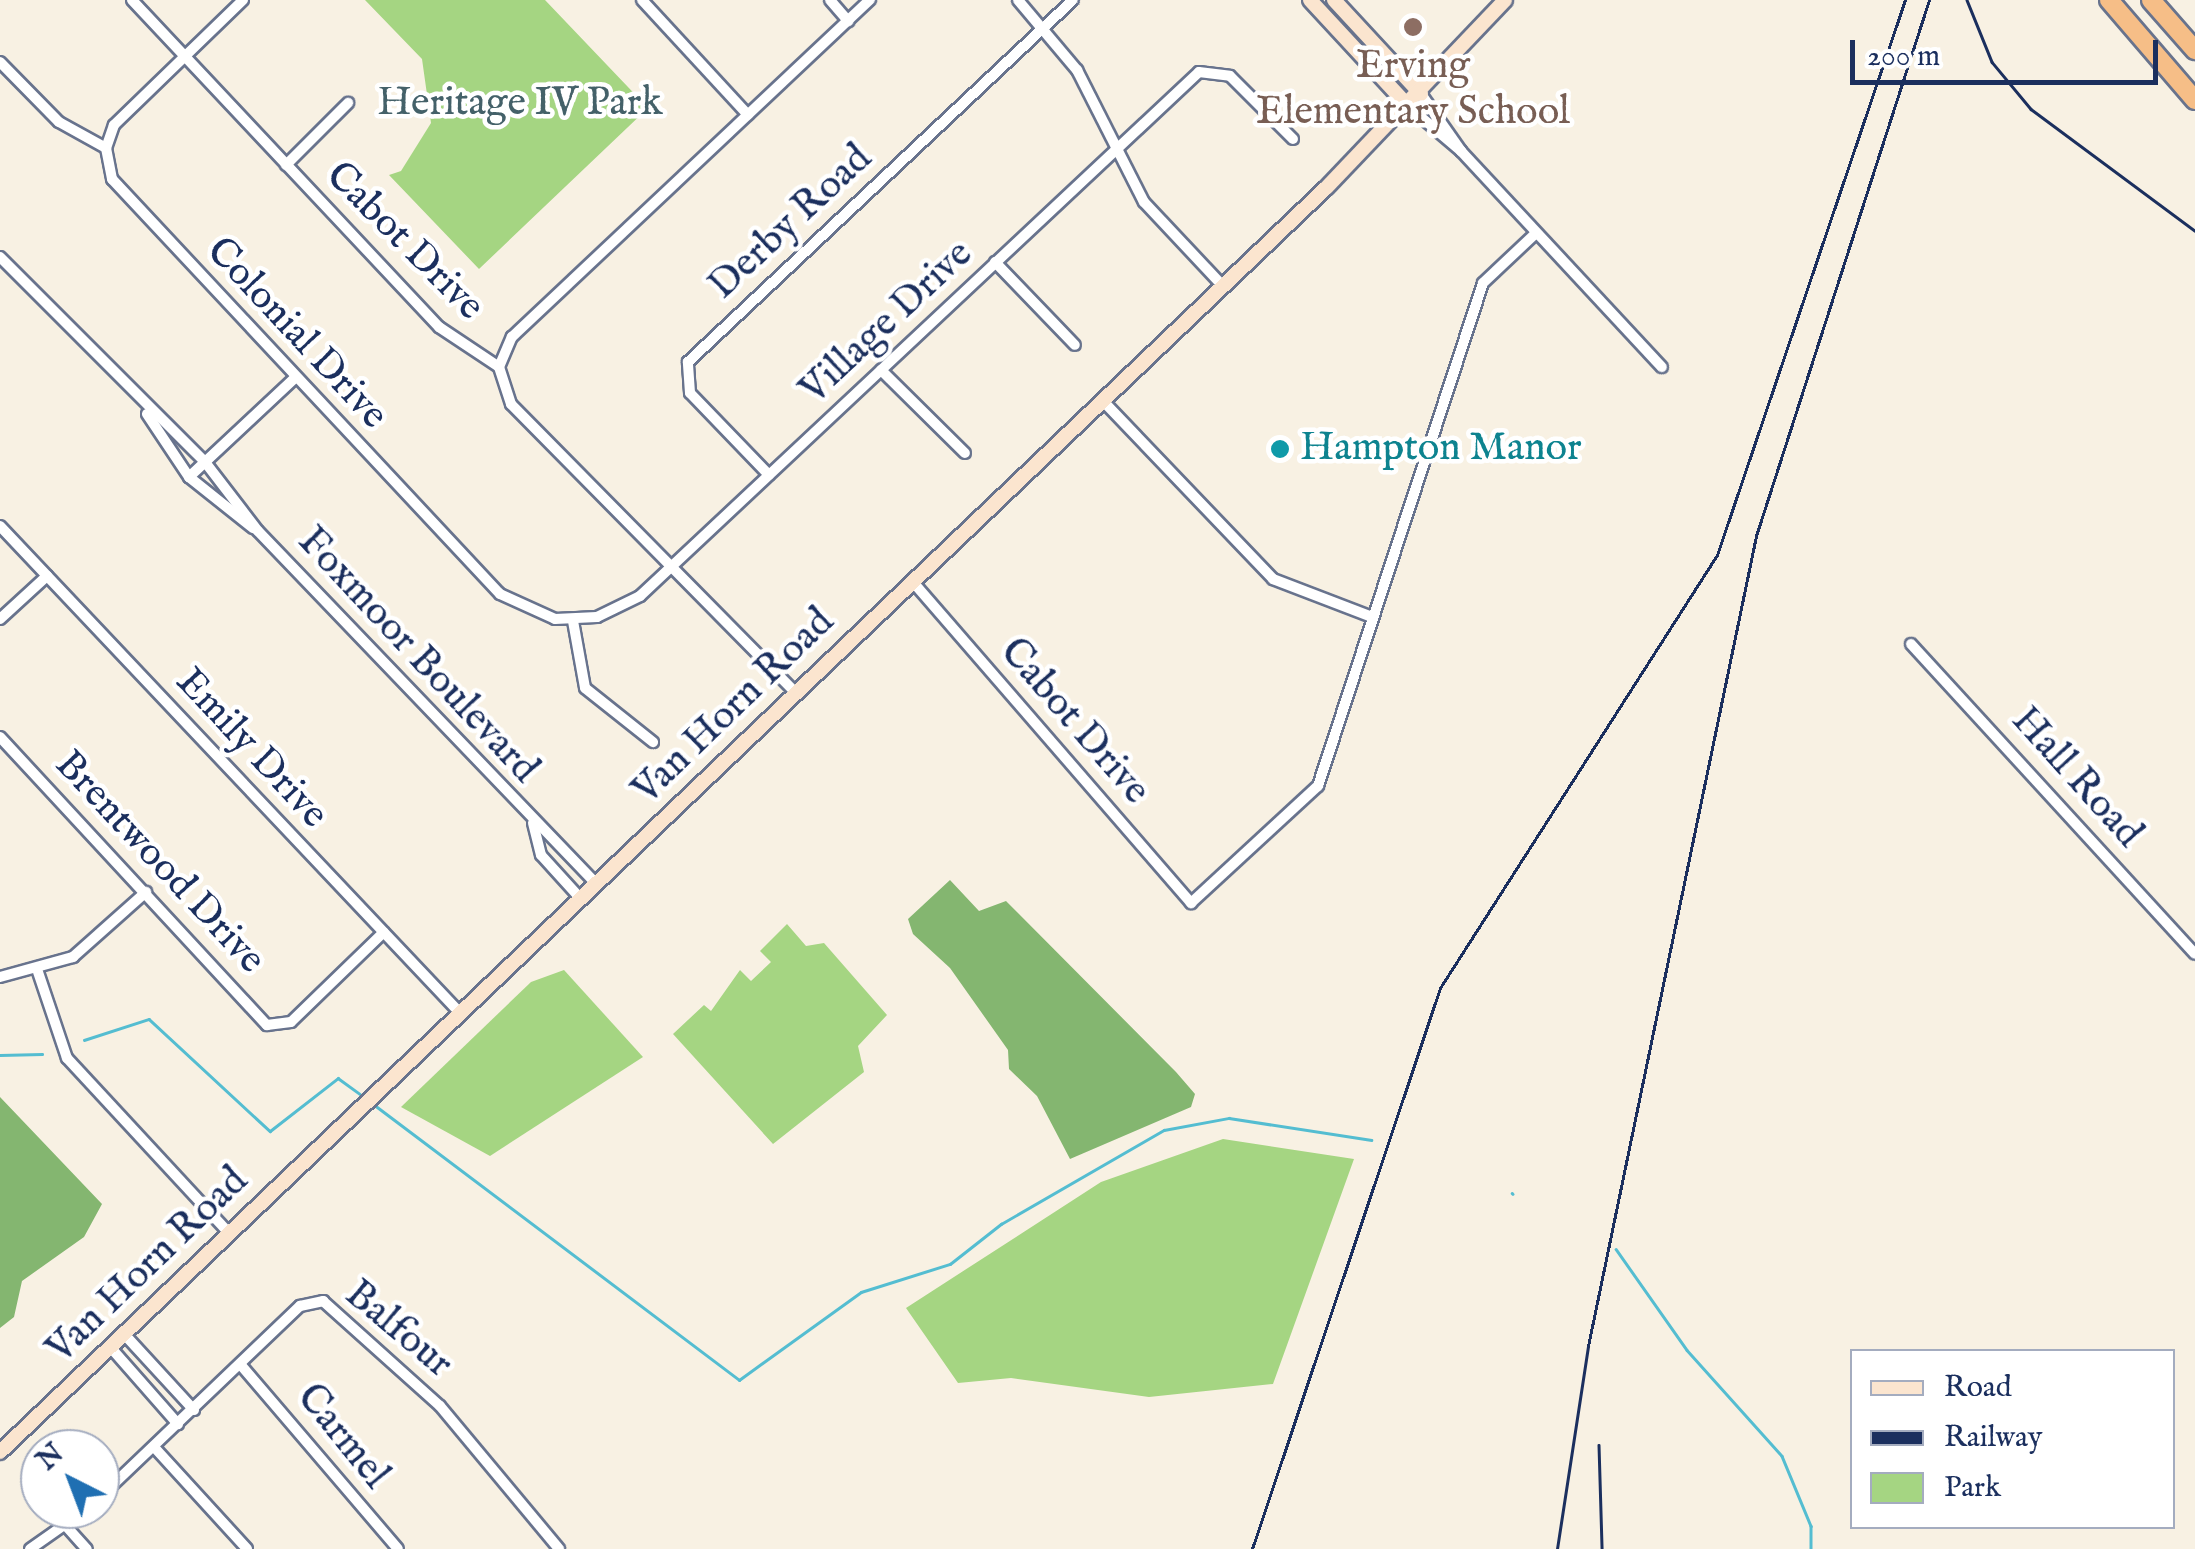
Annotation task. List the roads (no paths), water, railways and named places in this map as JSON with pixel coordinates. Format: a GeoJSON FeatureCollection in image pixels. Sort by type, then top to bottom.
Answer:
{"type":"FeatureCollection","features":[{"type":"Feature","properties":{"kind":"highway"},"geometry":{"type":"LineString","coordinates":[[2109,0],[2195,100]]}},
{"type":"Feature","properties":{"kind":"highway"},"geometry":{"type":"LineString","coordinates":[[2151,0],[2195,50]]}},
{"type":"Feature","properties":{"kind":"main road"},"geometry":{"type":"LineString","coordinates":[[1310,0],[1408,107]]}},
{"type":"Feature","properties":{"kind":"main road"},"geometry":{"type":"LineString","coordinates":[[1334,0],[1420,94]]}},
{"type":"Feature","properties":{"kind":"main road","name":"Van Horn Road"},"geometry":{"type":"LineString","coordinates":[[0,1452],[1104,402],[1408,107],[1505,0]]}},
{"type":"Feature","properties":{"kind":"street","name":"Cabot Drive"},"geometry":{"type":"LineString","coordinates":[[132,0],[439,328],[500,367],[511,404],[668,570],[796,693]]}},
{"type":"Feature","properties":{"kind":"street"},"geometry":{"type":"LineString","coordinates":[[0,62],[59,122],[106,148],[119,119],[242,0]]}},
{"type":"Feature","properties":{"kind":"street"},"geometry":{"type":"LineString","coordinates":[[642,0],[748,115]]}},
{"type":"Feature","properties":{"kind":"street"},"geometry":{"type":"LineString","coordinates":[[830,0],[848,20]]}},
{"type":"Feature","properties":{"kind":"street"},"geometry":{"type":"LineString","coordinates":[[500,367],[512,336],[870,0]]}},
{"type":"Feature","properties":{"kind":"street"},"geometry":{"type":"LineString","coordinates":[[1018,0],[1077,70],[1144,202],[1222,286]]}},
{"type":"Feature","properties":{"kind":"street"},"geometry":{"type":"LineString","coordinates":[[1043,28],[1073,0]]}},
{"type":"Feature","properties":{"kind":"street","name":"Derby Road"},"geometry":{"type":"LineString","coordinates":[[769,475],[690,393],[688,362],[1043,28]]}},
{"type":"Feature","properties":{"kind":"street","name":"Village Drive"},"geometry":{"type":"LineString","coordinates":[[573,620],[621,608],[668,570],[1199,72],[1218,70],[1236,82],[1292,140]]}},
{"type":"Feature","properties":{"kind":"street"},"geometry":{"type":"LineString","coordinates":[[1420,94],[1462,152],[1662,367]]}},
{"type":"Feature","properties":{"kind":"street"},"geometry":{"type":"LineString","coordinates":[[286,165],[348,103]]}},
{"type":"Feature","properties":{"kind":"street"},"geometry":{"type":"LineString","coordinates":[[1408,107],[1462,152]]}},
{"type":"Feature","properties":{"kind":"street","name":"Colonial Drive"},"geometry":{"type":"LineString","coordinates":[[106,148],[118,188],[500,594],[534,614],[573,620]]}},
{"type":"Feature","properties":{"kind":"street"},"geometry":{"type":"LineString","coordinates":[[1104,402],[1273,579],[1372,618],[1483,283],[1535,234]]}},
{"type":"Feature","properties":{"kind":"street","name":"Foxmoor Boulevard"},"geometry":{"type":"LineString","coordinates":[[0,257],[147,413],[205,462],[258,531],[532,822],[596,884]]}},
{"type":"Feature","properties":{"kind":"street"},"geometry":{"type":"LineString","coordinates":[[995,262],[1075,345]]}},
{"type":"Feature","properties":{"kind":"street"},"geometry":{"type":"LineString","coordinates":[[881,370],[964,453]]}},
{"type":"Feature","properties":{"kind":"street"},"geometry":{"type":"LineString","coordinates":[[190,477],[296,377]]}},
{"type":"Feature","properties":{"kind":"street","name":"Foxmoor Boulevard"},"geometry":{"type":"LineString","coordinates":[[147,413],[190,477],[258,531]]}},
{"type":"Feature","properties":{"kind":"street","name":"Emily Drive"},"geometry":{"type":"LineString","coordinates":[[0,526],[460,1014]]}},
{"type":"Feature","properties":{"kind":"street"},"geometry":{"type":"LineString","coordinates":[[0,619],[46,576]]}},
{"type":"Feature","properties":{"kind":"street","name":"Cabot Drive"},"geometry":{"type":"LineString","coordinates":[[914,582],[1191,902],[1318,786],[1372,618]]}},
{"type":"Feature","properties":{"kind":"street"},"geometry":{"type":"LineString","coordinates":[[573,620],[586,688],[653,742]]}},
{"type":"Feature","properties":{"kind":"street","name":"Hall Road"},"geometry":{"type":"LineString","coordinates":[[1911,644],[2195,954]]}},
{"type":"Feature","properties":{"kind":"street","name":"Brentwood Drive"},"geometry":{"type":"LineString","coordinates":[[0,737],[274,1028],[384,932]]}},
{"type":"Feature","properties":{"kind":"street","name":"Foxmoor Boulevard"},"geometry":{"type":"LineString","coordinates":[[532,822],[542,854],[580,898]]}},
{"type":"Feature","properties":{"kind":"street"},"geometry":{"type":"LineString","coordinates":[[0,977],[38,972],[84,950],[146,892]]}},
{"type":"Feature","properties":{"kind":"street"},"geometry":{"type":"LineString","coordinates":[[38,972],[67,1058],[229,1233]]}},
{"type":"Feature","properties":{"kind":"street","name":"Balfour"},"geometry":{"type":"LineString","coordinates":[[120,1478],[300,1306],[330,1304],[440,1406],[559,1549]]}},
{"type":"Feature","properties":{"kind":"street"},"geometry":{"type":"LineString","coordinates":[[126,1335],[194,1410]]}},
{"type":"Feature","properties":{"kind":"street"},"geometry":{"type":"LineString","coordinates":[[112,1349],[178,1424]]}},
{"type":"Feature","properties":{"kind":"street","name":"Carmel"},"geometry":{"type":"LineString","coordinates":[[240,1364],[398,1549]]}},
{"type":"Feature","properties":{"kind":"street"},"geometry":{"type":"LineString","coordinates":[[154,1447],[247,1549]]}},
{"type":"Feature","properties":{"kind":"street"},"geometry":{"type":"LineString","coordinates":[[30,1549],[61,1529]]}},
{"type":"Feature","properties":{"kind":"street"},"geometry":{"type":"LineString","coordinates":[[69,1529],[88,1549]]}},
{"type":"Feature","properties":{"kind":"waterway"},"geometry":{"type":"LineString","coordinates":[[84,1040],[149,1019],[270,1131],[338,1078],[360,1094]]}},
{"type":"Feature","properties":{"kind":"waterway"},"geometry":{"type":"LineString","coordinates":[[0,1055],[42,1054]]}},
{"type":"Feature","properties":{"kind":"waterway"},"geometry":{"type":"LineString","coordinates":[[372,1103],[739,1380],[861,1292],[950,1264],[1001,1224],[1164,1130],[1229,1118],[1371,1140]]}},
{"type":"Feature","properties":{"kind":"waterway"},"geometry":{"type":"LineString","coordinates":[[1616,1249],[1687,1350],[1782,1456],[1811,1526],[1811,1549]]}},
{"type":"Feature","properties":{"kind":"railway"},"geometry":{"type":"LineString","coordinates":[[1252,1549],[1440,988],[1717,555],[1905,0]]}},
{"type":"Feature","properties":{"kind":"railway"},"geometry":{"type":"LineString","coordinates":[[1557,1549],[1588,1346],[1756,536],[1929,0]]}},
{"type":"Feature","properties":{"kind":"railway"},"geometry":{"type":"LineString","coordinates":[[1967,0],[1992,62],[2031,109],[2195,231]]}},
{"type":"Feature","properties":{"kind":"railway"},"geometry":{"type":"LineString","coordinates":[[1599,1445],[1602,1549]]}},
{"type":"Feature","properties":{"kind":"place","name":"Erving Elementary School"},"geometry":{"type":"Point","coordinates":[1413,27]}},
{"type":"Feature","properties":{"kind":"place","name":"Hampton Manor"},"geometry":{"type":"Point","coordinates":[1280,449]}},
{"type":"Feature","properties":{"kind":"park label","name":"Heritage IV Park"},"geometry":{"type":"Point","coordinates":[520,104]}}]}
